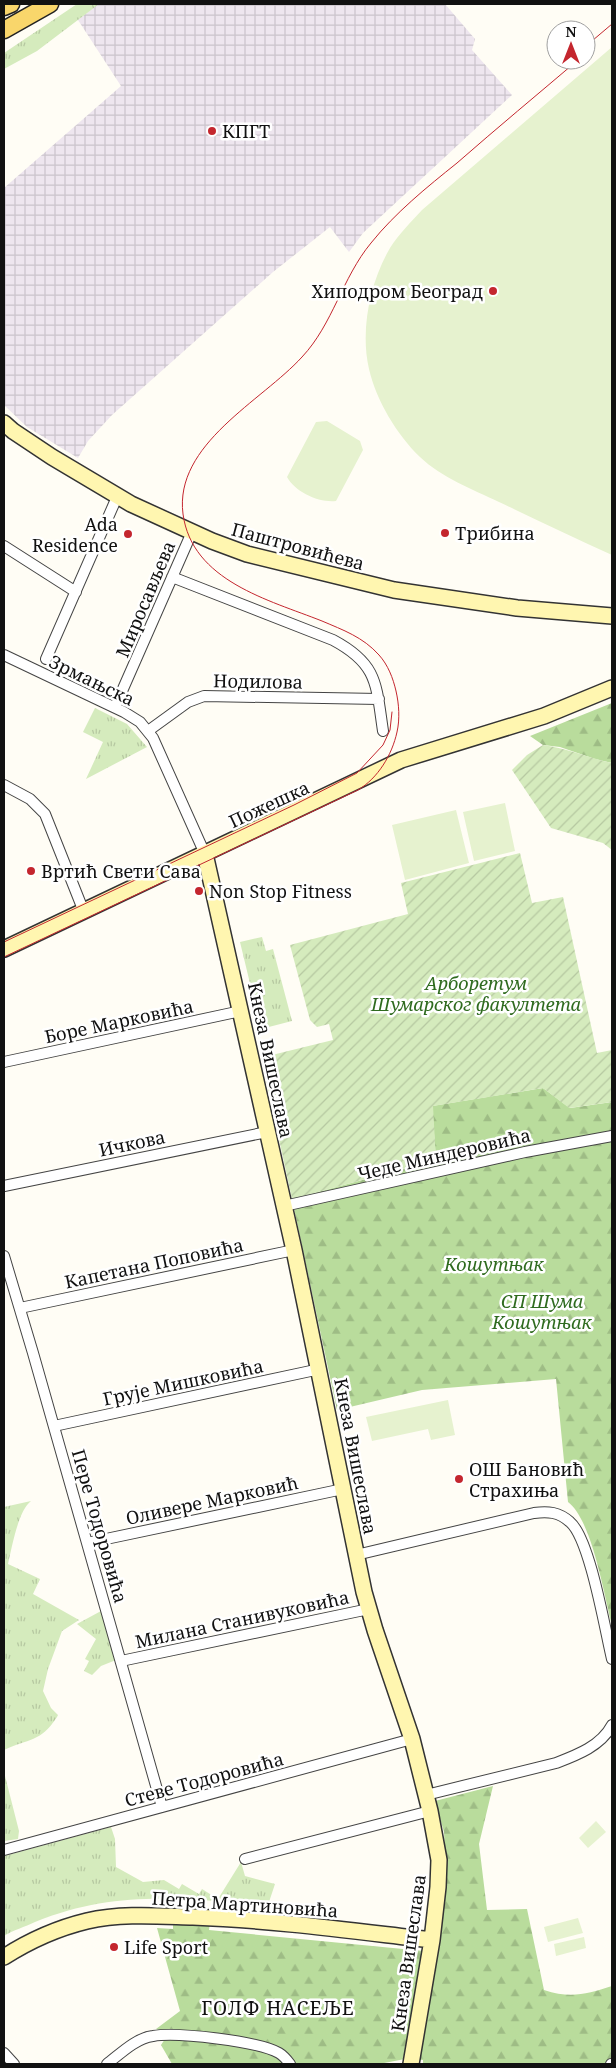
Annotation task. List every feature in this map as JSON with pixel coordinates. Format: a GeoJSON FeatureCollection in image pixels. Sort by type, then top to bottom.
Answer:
{"type":"FeatureCollection","features":[{"type":"Feature","properties":{"kind":"main road"},"geometry":{"type":"LineString","coordinates":[[4,7],[10,4]]}},
{"type":"Feature","properties":{"kind":"main road"},"geometry":{"type":"LineString","coordinates":[[4,30],[50,4]]}},
{"type":"Feature","properties":{"kind":"street","name":"Паштровићева"},"geometry":{"type":"LineString","coordinates":[[7,427],[117,497],[192,532],[247,554],[385,589],[508,607],[612,616]]}},
{"type":"Feature","properties":{"kind":"street"},"geometry":{"type":"LineString","coordinates":[[46,659],[117,497]]}},
{"type":"Feature","properties":{"kind":"street","name":"Миросављева"},"geometry":{"type":"LineString","coordinates":[[115,707],[192,532]]}},
{"type":"Feature","properties":{"kind":"street"},"geometry":{"type":"LineString","coordinates":[[4,546],[76,592]]}},
{"type":"Feature","properties":{"kind":"street"},"geometry":{"type":"LineString","coordinates":[[172,577],[347,647],[364,662],[373,675],[379,699],[383,731]]}},
{"type":"Feature","properties":{"kind":"street","name":"Зрмањска"},"geometry":{"type":"LineString","coordinates":[[4,655],[115,707],[132,716],[148,731],[153,738],[205,854]]}},
{"type":"Feature","properties":{"kind":"street","name":"Пожешка"},"geometry":{"type":"LineString","coordinates":[[4,949],[401,760],[557,711],[612,688]]}},
{"type":"Feature","properties":{"kind":"street","name":"Нодилова"},"geometry":{"type":"LineString","coordinates":[[148,731],[188,702],[204,696],[379,699]]}},
{"type":"Feature","properties":{"kind":"street"},"geometry":{"type":"LineString","coordinates":[[4,785],[30,799],[45,814],[84,912]]}},
{"type":"Feature","properties":{"kind":"street","name":"Кнеза Вишеслава"},"geometry":{"type":"LineString","coordinates":[[205,854],[320,1369],[356,1555],[369,1609],[412,1739],[436,1841],[439,1868],[432,1940],[411,2064]]}},
{"type":"Feature","properties":{"kind":"street","name":"Боре Марковића"},"geometry":{"type":"LineString","coordinates":[[4,1062],[241,1011]]}},
{"type":"Feature","properties":{"kind":"street","name":"Ичкова"},"geometry":{"type":"LineString","coordinates":[[4,1186],[267,1132]]}},
{"type":"Feature","properties":{"kind":"street","name":"Чеде Миндеровића"},"geometry":{"type":"LineString","coordinates":[[284,1206],[525,1152],[612,1136]]}},
{"type":"Feature","properties":{"kind":"street","name":"Капетана Поповића"},"geometry":{"type":"LineString","coordinates":[[20,1308],[294,1250]]}},
{"type":"Feature","properties":{"kind":"street","name":"Пере Тодоровића"},"geometry":{"type":"LineString","coordinates":[[4,1256],[162,1807]]}},
{"type":"Feature","properties":{"kind":"street","name":"Грује Мишковића"},"geometry":{"type":"LineString","coordinates":[[54,1426],[320,1369]]}},
{"type":"Feature","properties":{"kind":"street","name":"Оливере Марковић"},"geometry":{"type":"LineString","coordinates":[[87,1543],[343,1489]]}},
{"type":"Feature","properties":{"kind":"street"},"geometry":{"type":"LineString","coordinates":[[356,1555],[534,1513],[552,1512],[558,1514],[571,1523],[584,1544],[612,1659]]}},
{"type":"Feature","properties":{"kind":"street","name":"Милана Станивуковића"},"geometry":{"type":"LineString","coordinates":[[121,1661],[369,1609]]}},
{"type":"Feature","properties":{"kind":"street"},"geometry":{"type":"LineString","coordinates":[[426,1795],[564,1760],[596,1744],[605,1737],[612,1725]]}},
{"type":"Feature","properties":{"kind":"street","name":"Стеве Тодоровића"},"geometry":{"type":"LineString","coordinates":[[4,1850],[412,1739]]}},
{"type":"Feature","properties":{"kind":"street"},"geometry":{"type":"LineString","coordinates":[[245,1859],[430,1811]]}},
{"type":"Feature","properties":{"kind":"street","name":"Петра Мартиновића"},"geometry":{"type":"LineString","coordinates":[[4,1957],[30,1942],[71,1926],[101,1918],[130,1916],[240,1919],[432,1940]]}},
{"type":"Feature","properties":{"kind":"street"},"geometry":{"type":"LineString","coordinates":[[107,2064],[139,2041],[152,2036],[193,2037],[253,2045],[278,2053],[290,2064]]}},
{"type":"Feature","properties":{"kind":"street"},"geometry":{"type":"LineString","coordinates":[[4,2053],[14,2064]]}},
{"type":"Feature","properties":{"kind":"shaded area"},"geometry":{"type":"Polygon","coordinates":[[[98,4],[445,4],[475,39],[472,50],[512,95],[363,233],[349,252],[330,227],[273,272],[112,415],[88,441],[78,458],[27,427],[4,405],[4,188],[121,86],[78,20],[98,4]]]}},
{"type":"Feature","properties":{"kind":"green space"},"geometry":{"type":"Polygon","coordinates":[[[77,4],[99,4],[37,51],[4,69],[4,53],[77,4]]]}},
{"type":"Feature","properties":{"kind":"green space","name":"Хиподром Београд"},"geometry":{"type":"Polygon","coordinates":[[[612,47],[612,555],[458,482],[438,471],[420,457],[403,438],[382,405],[372,381],[366,354],[366,323],[372,291],[383,261],[401,233],[422,210],[585,70],[596,70],[596,61],[612,47]]]}},
{"type":"Feature","properties":{"kind":"green space"},"geometry":{"type":"Polygon","coordinates":[[[327,421],[360,441],[363,450],[336,501],[322,500],[308,495],[296,487],[287,477],[316,422],[327,421]]]}},
{"type":"Feature","properties":{"kind":"green space"},"geometry":{"type":"Polygon","coordinates":[[[612,703],[612,763],[560,747],[543,745],[530,736],[612,703]]]}},
{"type":"Feature","properties":{"kind":"green space"},"geometry":{"type":"Polygon","coordinates":[[[95,708],[127,724],[147,747],[86,779],[103,742],[83,732],[95,708]]]}},
{"type":"Feature","properties":{"kind":"green space"},"geometry":{"type":"Polygon","coordinates":[[[543,745],[561,748],[612,763],[612,850],[603,843],[551,828],[512,770],[527,755],[543,745]]]}},
{"type":"Feature","properties":{"kind":"green space"},"geometry":{"type":"Polygon","coordinates":[[[505,803],[515,851],[474,861],[463,812],[505,803]]]}},
{"type":"Feature","properties":{"kind":"green space"},"geometry":{"type":"Polygon","coordinates":[[[456,810],[469,863],[405,880],[392,825],[456,810]]]}},
{"type":"Feature","properties":{"kind":"green space","name":"Арборетум Шумарског факултета"},"geometry":{"type":"Polygon","coordinates":[[[520,853],[532,903],[563,897],[597,1053],[612,1050],[612,1102],[569,1108],[543,1088],[433,1106],[436,1160],[292,1199],[261,1056],[333,1040],[329,1024],[317,1027],[310,1020],[290,945],[408,914],[401,883],[520,853]]]}},
{"type":"Feature","properties":{"kind":"green space"},"geometry":{"type":"Polygon","coordinates":[[[262,937],[266,951],[273,949],[292,1021],[261,1029],[240,942],[262,937]]]}},
{"type":"Feature","properties":{"kind":"green space","name":"Кошутњак"},"geometry":{"type":"Polygon","coordinates":[[[543,1088],[570,1108],[612,1102],[612,1626],[590,1541],[584,1525],[568,1502],[556,1379],[422,1390],[337,1410],[292,1199],[436,1160],[432,1106],[543,1088]]]}},
{"type":"Feature","properties":{"kind":"green space"},"geometry":{"type":"Polygon","coordinates":[[[448,1400],[455,1435],[431,1440],[428,1429],[372,1441],[366,1417],[448,1400]]]}},
{"type":"Feature","properties":{"kind":"green space"},"geometry":{"type":"Polygon","coordinates":[[[31,1501],[26,1506],[19,1521],[8,1564],[40,1579],[33,1594],[79,1620],[62,1631],[48,1669],[43,1691],[51,1708],[58,1715],[57,1717],[39,1736],[4,1750],[4,1507],[31,1501]]]}},
{"type":"Feature","properties":{"kind":"green space"},"geometry":{"type":"Polygon","coordinates":[[[101,1611],[116,1660],[101,1666],[92,1675],[84,1671],[89,1661],[85,1659],[96,1639],[77,1624],[101,1611]]]}},
{"type":"Feature","properties":{"kind":"green space"},"geometry":{"type":"Polygon","coordinates":[[[4,1772],[19,1831],[18,1839],[4,1841],[4,1772]]]}},
{"type":"Feature","properties":{"kind":"green space"},"geometry":{"type":"Polygon","coordinates":[[[493,1786],[479,1844],[487,1910],[527,1909],[544,1990],[571,1995],[612,1986],[612,2064],[423,2064],[423,2060],[405,2059],[379,2064],[172,2064],[161,2045],[169,2033],[156,2029],[180,2011],[157,1928],[173,1929],[173,1919],[210,1922],[209,1930],[434,1952],[446,1875],[444,1832],[435,1801],[493,1786]]]}},
{"type":"Feature","properties":{"kind":"green space"},"geometry":{"type":"Polygon","coordinates":[[[596,1821],[606,1832],[588,1848],[579,1838],[596,1821]]]}},
{"type":"Feature","properties":{"kind":"green space"},"geometry":{"type":"Polygon","coordinates":[[[111,1827],[115,1839],[116,1867],[143,1882],[164,1880],[179,1889],[182,1884],[199,1894],[202,1889],[218,1899],[241,1862],[245,1876],[275,1884],[268,1905],[179,1899],[122,1901],[65,1912],[35,1922],[4,1936],[4,1856],[111,1827]]]}},
{"type":"Feature","properties":{"kind":"green space"},"geometry":{"type":"Polygon","coordinates":[[[578,1918],[583,1933],[548,1942],[544,1927],[578,1918]]]}},
{"type":"Feature","properties":{"kind":"green space"},"geometry":{"type":"Polygon","coordinates":[[[584,1937],[586,1948],[556,1956],[554,1944],[584,1937]]]}},
{"type":"Feature","properties":{"kind":"tram line"},"geometry":{"type":"LineString","coordinates":[[596,38],[612,24]]}},
{"type":"Feature","properties":{"kind":"tram line"},"geometry":{"type":"LineString","coordinates":[[4,957],[358,790],[372,779],[383,765],[395,741],[399,712],[397,696],[388,667],[373,649],[352,635],[322,621],[257,596],[217,572],[201,556],[189,537],[183,514],[184,489],[192,466],[206,445],[244,408],[285,374],[313,344],[330,316],[352,271],[380,232],[423,191],[566,70]]}},
{"type":"Feature","properties":{"kind":"tram line"},"geometry":{"type":"LineString","coordinates":[[4,942],[294,805],[357,773],[383,745],[390,730],[392,712]]}},
{"type":"Feature","properties":{"kind":"place","name":"КПГТ"},"geometry":{"type":"Point","coordinates":[212,131]}},
{"type":"Feature","properties":{"kind":"place","name":"Хиподром Београд"},"geometry":{"type":"Point","coordinates":[493,291]}},
{"type":"Feature","properties":{"kind":"place","name":"Трибина"},"geometry":{"type":"Point","coordinates":[445,533]}},
{"type":"Feature","properties":{"kind":"place","name":"Ada Residence"},"geometry":{"type":"Point","coordinates":[128,534]}},
{"type":"Feature","properties":{"kind":"place","name":"Вртић Свети Сава"},"geometry":{"type":"Point","coordinates":[31,871]}},
{"type":"Feature","properties":{"kind":"place","name":"Non Stop Fitness"},"geometry":{"type":"Point","coordinates":[199,891]}},
{"type":"Feature","properties":{"kind":"place","name":"ОШ Бановић Страхиња"},"geometry":{"type":"Point","coordinates":[459,1479]}},
{"type":"Feature","properties":{"kind":"place","name":"Life Sport"},"geometry":{"type":"Point","coordinates":[114,1947]}},
{"type":"Feature","properties":{"kind":"district","name":"ГОЛФ НАСЕЉЕ"},"geometry":{"type":"Point","coordinates":[278,2008]}},
{"type":"Feature","properties":{"kind":"park label","name":"СП Шума Кошутњак"},"geometry":{"type":"Point","coordinates":[542,1311]}}]}
